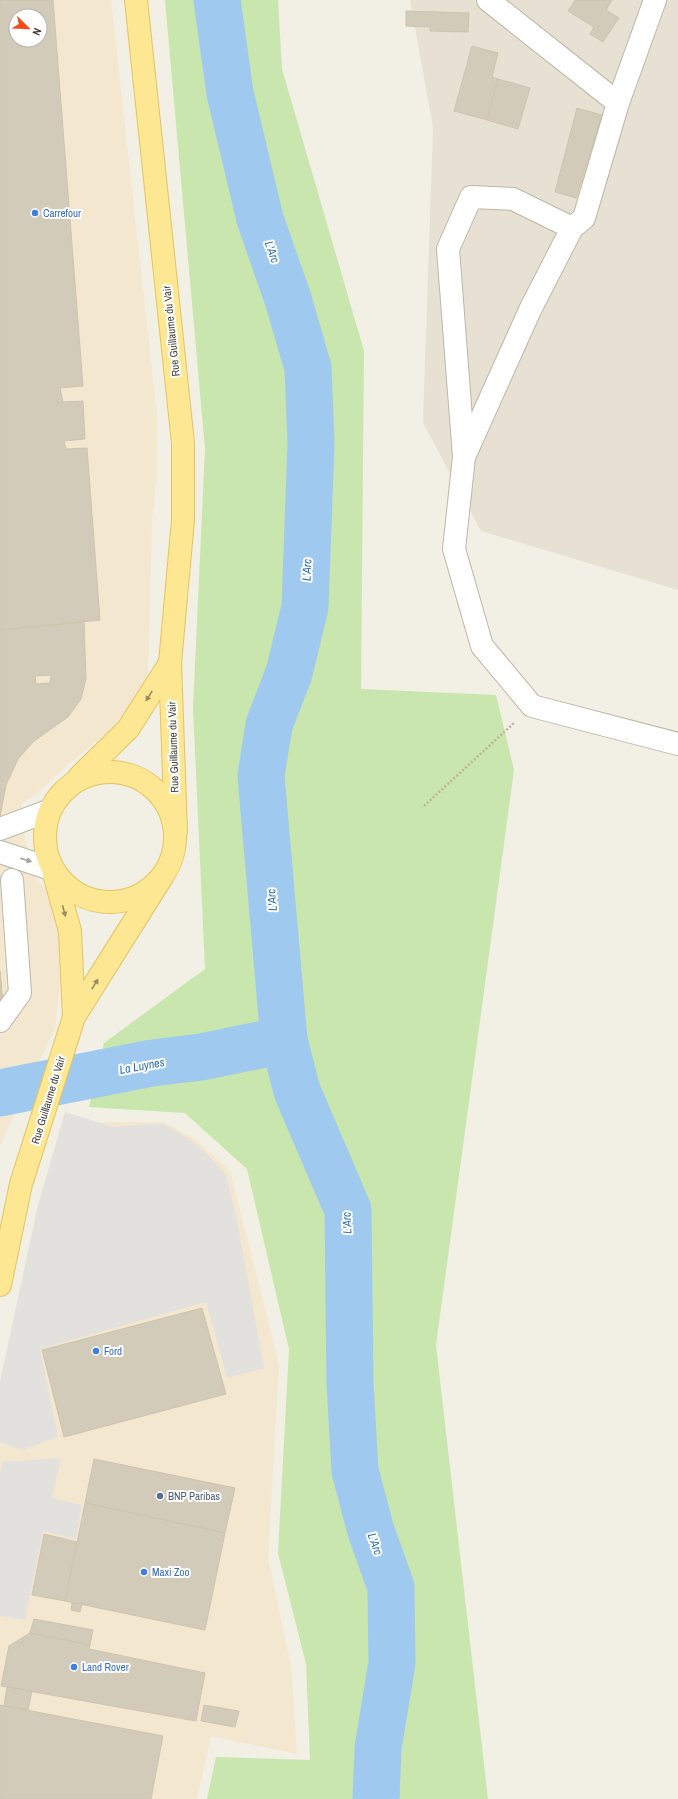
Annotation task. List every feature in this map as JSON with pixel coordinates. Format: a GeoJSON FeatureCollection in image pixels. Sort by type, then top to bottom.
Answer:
{"type":"FeatureCollection","features":[{"type":"Feature","properties":{"kind":"main road","name":"Rue Guillaume du Vair"},"geometry":{"type":"LineString","coordinates":[[136,0],[183,443],[183,520],[170,663],[176,832]]}},
{"type":"Feature","properties":{"kind":"main road","name":"Rue Guillaume du Vair"},"geometry":{"type":"LineString","coordinates":[[78,778],[128,730],[170,663]]}},
{"type":"Feature","properties":{"kind":"main road"},"geometry":{"type":"LineString","coordinates":[[109,770],[148,782],[168,804],[176,832],[173,857],[162,877],[139,896],[114,903],[81,897],[52,871],[43,839],[48,811],[61,791],[78,778],[109,770]]}},
{"type":"Feature","properties":{"kind":"main road","name":"Rue Guillaume du Vair"},"geometry":{"type":"LineString","coordinates":[[52,871],[70,931],[74,1017]]}},
{"type":"Feature","properties":{"kind":"main road","name":"Rue Guillaume du Vair"},"geometry":{"type":"LineString","coordinates":[[0,1285],[21,1184],[74,1017],[162,877]]}},
{"type":"Feature","properties":{"kind":"main road","name":"Rue Guillaume du Vair"},"geometry":{"type":"LineString","coordinates":[[0,1229],[21,1184]]}},
{"type":"Feature","properties":{"kind":"street"},"geometry":{"type":"LineString","coordinates":[[464,457],[530,310],[572,228],[584,218],[618,103],[655,0]]}},
{"type":"Feature","properties":{"kind":"street"},"geometry":{"type":"LineString","coordinates":[[500,4],[618,103]]}},
{"type":"Feature","properties":{"kind":"street"},"geometry":{"type":"LineString","coordinates":[[572,228],[513,199],[471,197],[448,248],[464,457],[454,549],[482,646],[532,706],[678,744]]}},
{"type":"Feature","properties":{"kind":"street"},"geometry":{"type":"LineString","coordinates":[[0,829],[48,811]]}},
{"type":"Feature","properties":{"kind":"street"},"geometry":{"type":"LineString","coordinates":[[0,852],[52,871]]}},
{"type":"Feature","properties":{"kind":"street"},"geometry":{"type":"LineString","coordinates":[[0,1021],[20,992],[12,880]]}},
{"type":"Feature","properties":{"kind":"path"},"geometry":{"type":"LineString","coordinates":[[424,806],[532,706]]}},
{"type":"Feature","properties":{"kind":"shaded area"},"geometry":{"type":"Polygon","coordinates":[[[0,0],[111,0],[157,417],[157,478],[152,519],[148,675],[130,705],[112,729],[74,759],[37,793],[21,804],[25,839],[36,878],[49,894],[60,934],[61,978],[55,1028],[0,1145],[0,0]]]}},
{"type":"Feature","properties":{"kind":"shaded area"},"geometry":{"type":"Polygon","coordinates":[[[410,0],[678,0],[678,590],[481,531],[423,423],[433,127],[410,0]]]}},
{"type":"Feature","properties":{"kind":"shaded area"},"geometry":{"type":"Polygon","coordinates":[[[65,1112],[113,1127],[163,1124],[189,1139],[208,1155],[226,1175],[236,1215],[264,1368],[227,1378],[206,1302],[40,1349],[58,1437],[22,1450],[0,1442],[0,1382],[38,1205],[65,1112]]]}},
{"type":"Feature","properties":{"kind":"shaded area"},"geometry":{"type":"Polygon","coordinates":[[[65,1122],[163,1122],[195,1139],[230,1171],[279,1365],[268,1558],[291,1666],[297,1754],[211,1736],[197,1799],[0,1799],[0,1387],[65,1122]]]}},
{"type":"Feature","properties":{"kind":"shaded area"},"geometry":{"type":"Polygon","coordinates":[[[61,1458],[52,1498],[82,1505],[76,1539],[43,1531],[25,1620],[0,1616],[0,1474],[3,1462],[61,1458]]]}},
{"type":"Feature","properties":{"kind":"green space"},"geometry":{"type":"Polygon","coordinates":[[[165,0],[278,0],[282,69],[364,351],[361,689],[496,695],[514,770],[436,1345],[488,1799],[207,1799],[216,1757],[310,1760],[306,1664],[278,1553],[289,1349],[247,1169],[185,1113],[89,1107],[104,1043],[205,969],[193,708],[205,449],[165,0]]]}},
{"type":"Feature","properties":{"kind":"building","name":"Carrefour"},"geometry":{"type":"Polygon","coordinates":[[[0,0],[53,0],[83,386],[60,388],[63,402],[83,401],[85,439],[64,441],[66,449],[87,448],[100,620],[0,630],[0,0]]]}},
{"type":"Feature","properties":{"kind":"building"},"geometry":{"type":"Polygon","coordinates":[[[575,0],[612,0],[606,10],[619,18],[603,42],[590,34],[594,27],[568,11],[575,0]]]}},
{"type":"Feature","properties":{"kind":"building"},"geometry":{"type":"Polygon","coordinates":[[[406,11],[469,13],[468,32],[430,31],[430,27],[406,26],[406,11]]]}},
{"type":"Feature","properties":{"kind":"building"},"geometry":{"type":"Polygon","coordinates":[[[472,46],[498,53],[492,77],[498,79],[487,120],[454,111],[472,46]]]}},
{"type":"Feature","properties":{"kind":"building"},"geometry":{"type":"Polygon","coordinates":[[[498,79],[530,88],[518,129],[487,120],[498,79]]]}},
{"type":"Feature","properties":{"kind":"building"},"geometry":{"type":"Polygon","coordinates":[[[577,108],[602,115],[576,198],[555,192],[577,108]]]}},
{"type":"Feature","properties":{"kind":"building"},"geometry":{"type":"Polygon","coordinates":[[[84,622],[86,679],[81,699],[68,717],[34,741],[18,759],[6,785],[0,817],[0,630],[84,622]],[[51,675],[35,676],[36,684],[50,683],[51,675]]]}},
{"type":"Feature","properties":{"kind":"building"},"geometry":{"type":"Polygon","coordinates":[[[0,971],[3,1003],[0,1003],[0,971]]]}},
{"type":"Feature","properties":{"kind":"building"},"geometry":{"type":"Polygon","coordinates":[[[202,1308],[226,1394],[64,1437],[42,1350],[202,1308]]]}},
{"type":"Feature","properties":{"kind":"building","name":"BNP Paribas"},"geometry":{"type":"Polygon","coordinates":[[[94,1459],[235,1488],[225,1533],[85,1503],[94,1459]]]}},
{"type":"Feature","properties":{"kind":"building","name":"Maxi Zoo"},"geometry":{"type":"Polygon","coordinates":[[[85,1503],[225,1533],[205,1630],[65,1601],[85,1503]]]}},
{"type":"Feature","properties":{"kind":"building"},"geometry":{"type":"Polygon","coordinates":[[[44,1534],[77,1542],[65,1601],[32,1595],[44,1534]]]}},
{"type":"Feature","properties":{"kind":"building"},"geometry":{"type":"Polygon","coordinates":[[[72,1603],[82,1604],[80,1612],[71,1610],[72,1603]]]}},
{"type":"Feature","properties":{"kind":"building"},"geometry":{"type":"Polygon","coordinates":[[[34,1619],[93,1630],[90,1645],[30,1633],[34,1619]]]}},
{"type":"Feature","properties":{"kind":"building"},"geometry":{"type":"Polygon","coordinates":[[[30,1633],[90,1645],[89,1649],[205,1673],[196,1721],[1,1686],[9,1646],[30,1633]]]}},
{"type":"Feature","properties":{"kind":"building"},"geometry":{"type":"Polygon","coordinates":[[[7,1687],[32,1691],[28,1710],[4,1706],[7,1687]]]}},
{"type":"Feature","properties":{"kind":"building"},"geometry":{"type":"Polygon","coordinates":[[[0,1705],[163,1736],[151,1799],[0,1799],[0,1705]]]}},
{"type":"Feature","properties":{"kind":"building"},"geometry":{"type":"Polygon","coordinates":[[[204,1705],[239,1711],[235,1727],[201,1721],[204,1705]]]}},
{"type":"Feature","properties":{"kind":"waterway","name":"L'Arc"},"geometry":{"type":"LineString","coordinates":[[217,0],[230,93],[260,219],[288,299],[308,368],[311,443],[305,607],[289,673],[269,725],[261,776],[284,1040],[297,1091],[348,1210],[350,1383],[355,1471],[371,1531],[391,1587],[392,1663],[378,1748],[376,1799]]}},
{"type":"Feature","properties":{"kind":"waterway","name":"La Luynes"},"geometry":{"type":"LineString","coordinates":[[0,1093],[152,1063],[201,1057],[284,1040]]}},
{"type":"Feature","properties":{"kind":"place","name":"Carrefour"},"geometry":{"type":"Point","coordinates":[35,213]}},
{"type":"Feature","properties":{"kind":"place","name":"Ford"},"geometry":{"type":"Point","coordinates":[96,1351]}},
{"type":"Feature","properties":{"kind":"place","name":"BNP Paribas"},"geometry":{"type":"Point","coordinates":[160,1496]}},
{"type":"Feature","properties":{"kind":"place","name":"Maxi Zoo"},"geometry":{"type":"Point","coordinates":[144,1572]}},
{"type":"Feature","properties":{"kind":"place","name":"Land Rover"},"geometry":{"type":"Point","coordinates":[74,1667]}}]}
